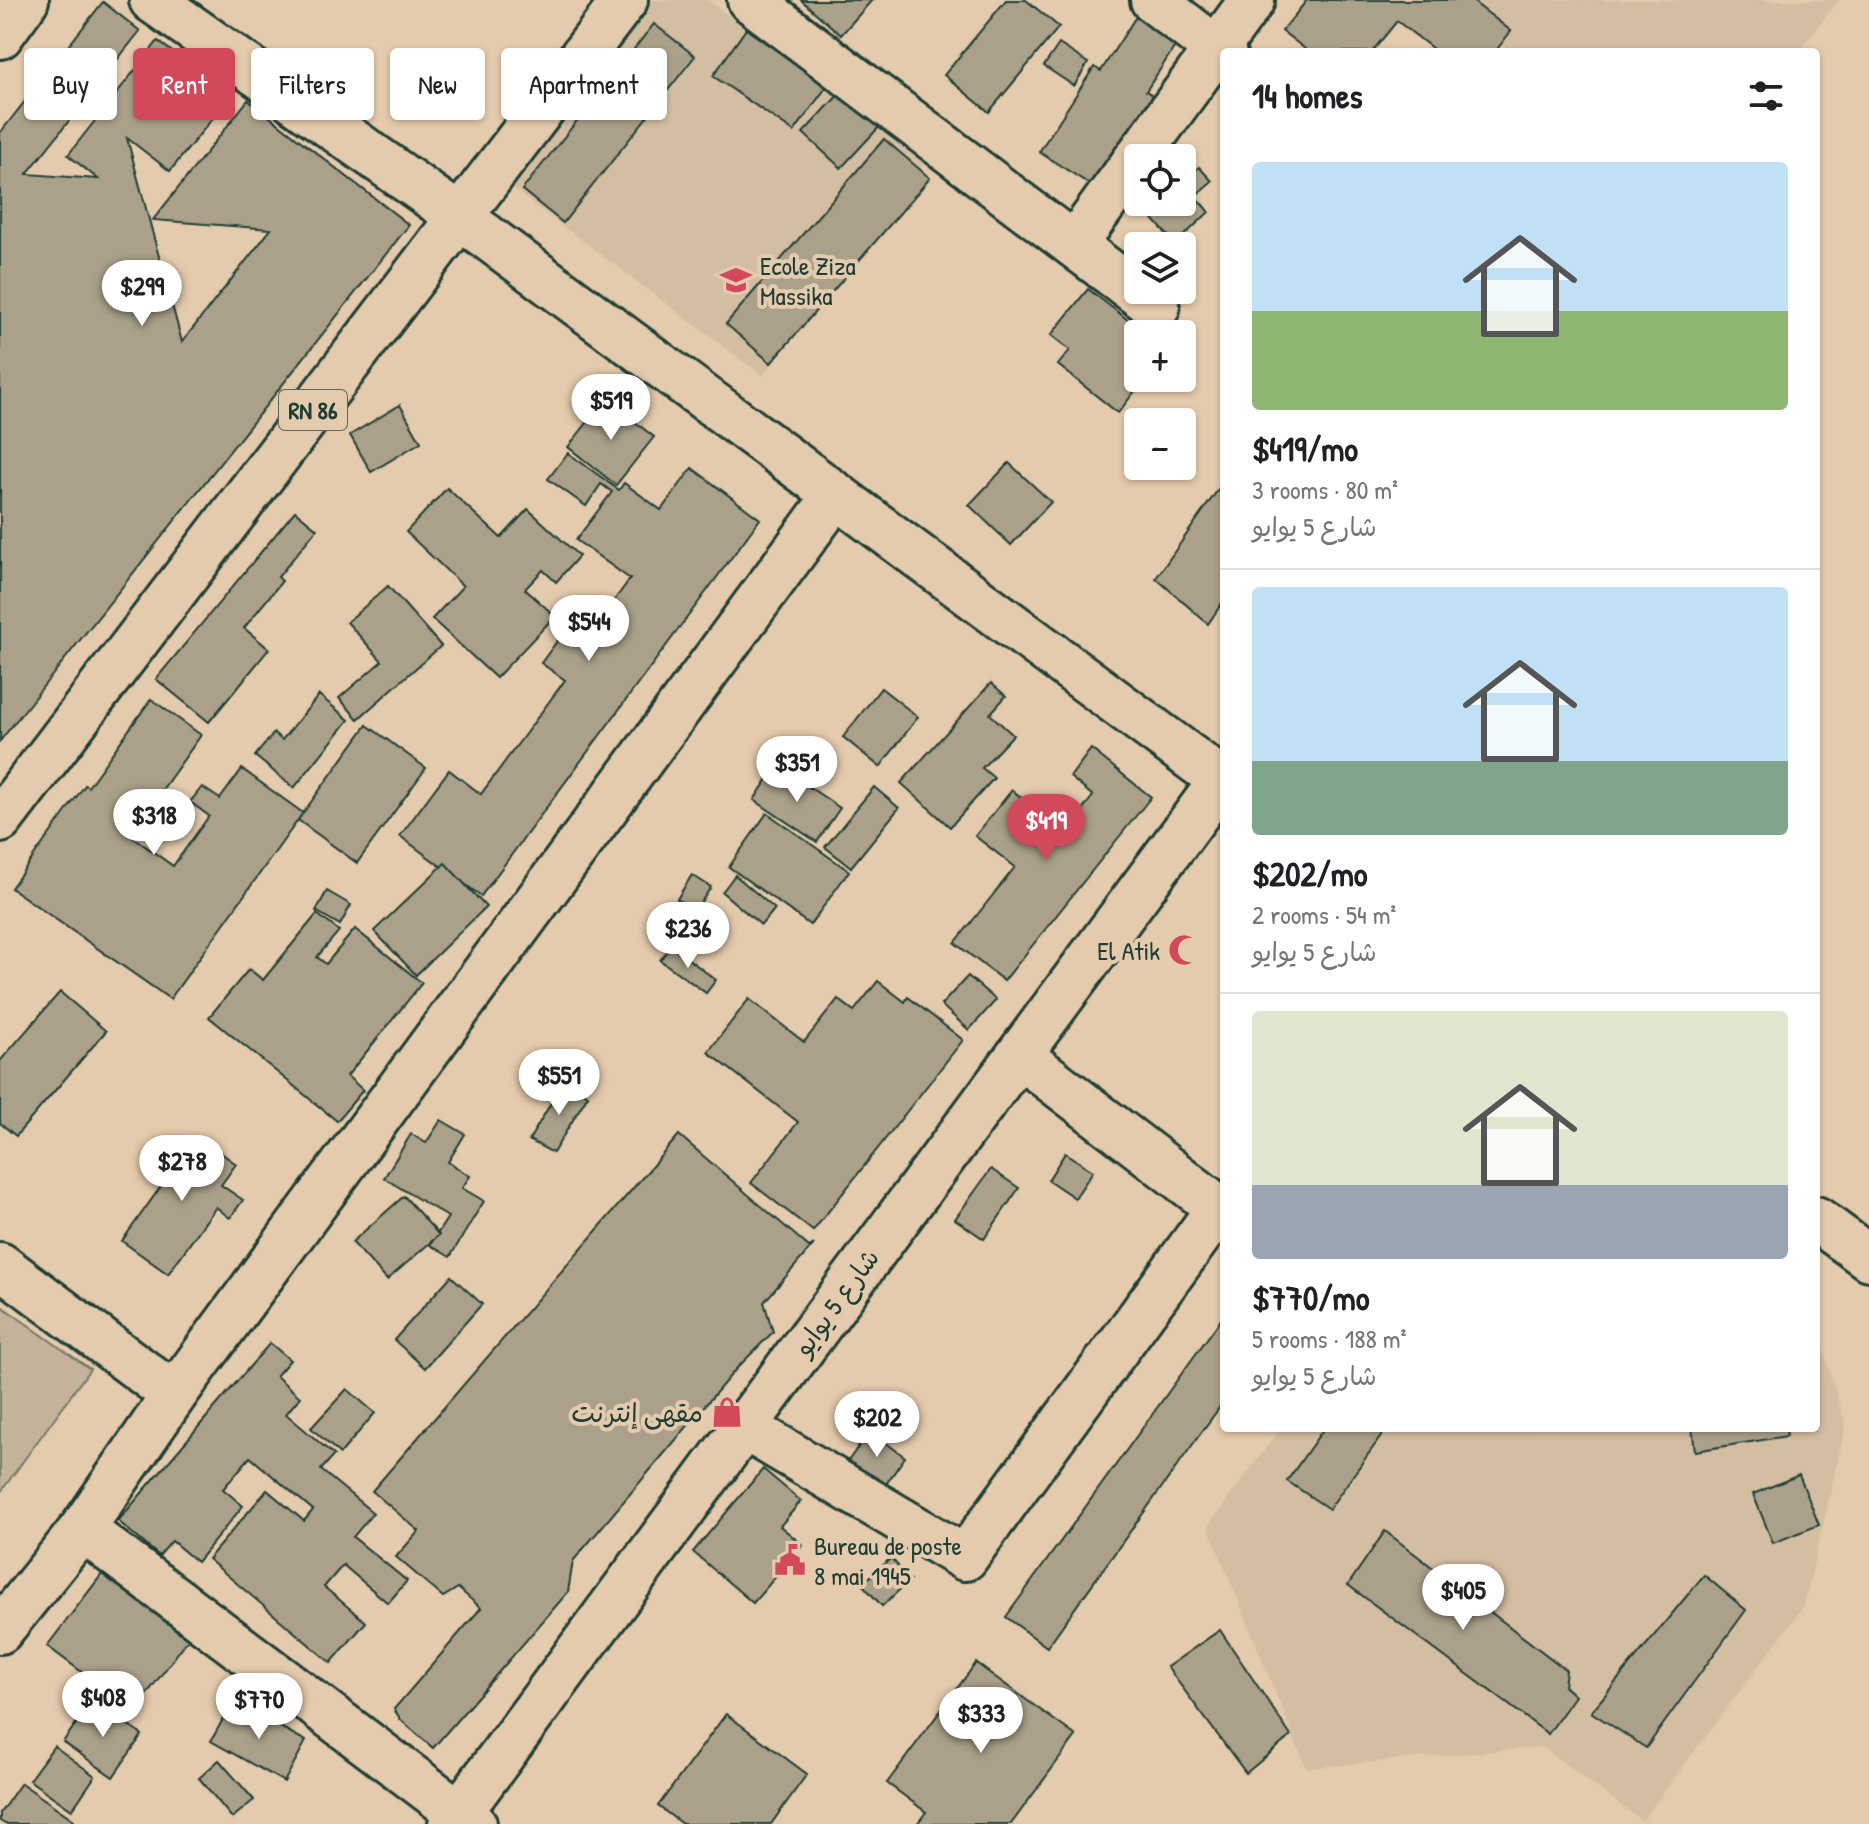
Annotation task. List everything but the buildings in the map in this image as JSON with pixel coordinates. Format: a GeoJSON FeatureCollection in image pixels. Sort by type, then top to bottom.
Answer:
{"type":"FeatureCollection","features":[{"type":"Feature","properties":{"kind":"street"},"geometry":{"type":"LineString","coordinates":[[0,36],[26,0]]}},
{"type":"Feature","properties":{"kind":"street"},"geometry":{"type":"LineString","coordinates":[[152,0],[460,217],[1220,779]]}},
{"type":"Feature","properties":{"kind":"street","name":"RN 86"},"geometry":{"type":"LineString","coordinates":[[0,820],[625,0]]}},
{"type":"Feature","properties":{"kind":"street"},"geometry":{"type":"LineString","coordinates":[[750,0],[1157,308]]}},
{"type":"Feature","properties":{"kind":"street"},"geometry":{"type":"LineString","coordinates":[[1074,245],[1220,52],[1153,0]]}},
{"type":"Feature","properties":{"kind":"street"},"geometry":{"type":"LineString","coordinates":[[1222,48],[1252,0]]}},
{"type":"Feature","properties":{"kind":"street"},"geometry":{"type":"LineString","coordinates":[[0,1631],[82,1529],[174,1395],[836,495]]}},
{"type":"Feature","properties":{"kind":"street","name":"شارع 5 يوايو"},"geometry":{"type":"LineString","coordinates":[[461,1820],[744,1427],[1220,785]]}},
{"type":"Feature","properties":{"kind":"street"},"geometry":{"type":"LineString","coordinates":[[1019,1055],[1220,1207]]}},
{"type":"Feature","properties":{"kind":"street"},"geometry":{"type":"LineString","coordinates":[[744,1427],[965,1558],[1220,1209]]}},
{"type":"Feature","properties":{"kind":"street"},"geometry":{"type":"LineString","coordinates":[[1820,1222],[1869,1258]]}},
{"type":"Feature","properties":{"kind":"street"},"geometry":{"type":"LineString","coordinates":[[0,1265],[174,1395]]}},
{"type":"Feature","properties":{"kind":"street"},"geometry":{"type":"LineString","coordinates":[[82,1529],[461,1820]]}},
{"type":"Feature","properties":{"kind":"shaded area","name":"Ecole Ziza Massika"},"geometry":{"type":"Polygon","coordinates":[[[641,0],[708,0],[926,162],[763,376],[508,185],[555,120],[667,120],[667,48],[606,48],[641,0]]]}},
{"type":"Feature","properties":{"kind":"shaded area"},"geometry":{"type":"Polygon","coordinates":[[[1445,0],[1839,0],[1801,48],[1507,48],[1445,0]]]}},
{"type":"Feature","properties":{"kind":"shaded area"},"geometry":{"type":"Polygon","coordinates":[[[0,1305],[90,1369],[0,1493],[0,1305]]]}},
{"type":"Feature","properties":{"kind":"shaded area"},"geometry":{"type":"Polygon","coordinates":[[[1820,1338],[1846,1425],[1804,1606],[1642,1821],[1542,1747],[1306,1768],[1208,1526],[1278,1432],[1820,1432],[1820,1338]]]}},
{"type":"Feature","properties":{"kind":"place","name":"Ecole Ziza Massika"},"geometry":{"type":"Point","coordinates":[736,280]}},
{"type":"Feature","properties":{"kind":"place","name":"El Atik"},"geometry":{"type":"Point","coordinates":[1184,950]}},
{"type":"Feature","properties":{"kind":"place","name":"مقهى إنترنت"},"geometry":{"type":"Point","coordinates":[727,1412]}},
{"type":"Feature","properties":{"kind":"place","name":"Bureau de poste 8 mai 1945"},"geometry":{"type":"Point","coordinates":[790,1560]}}]}
